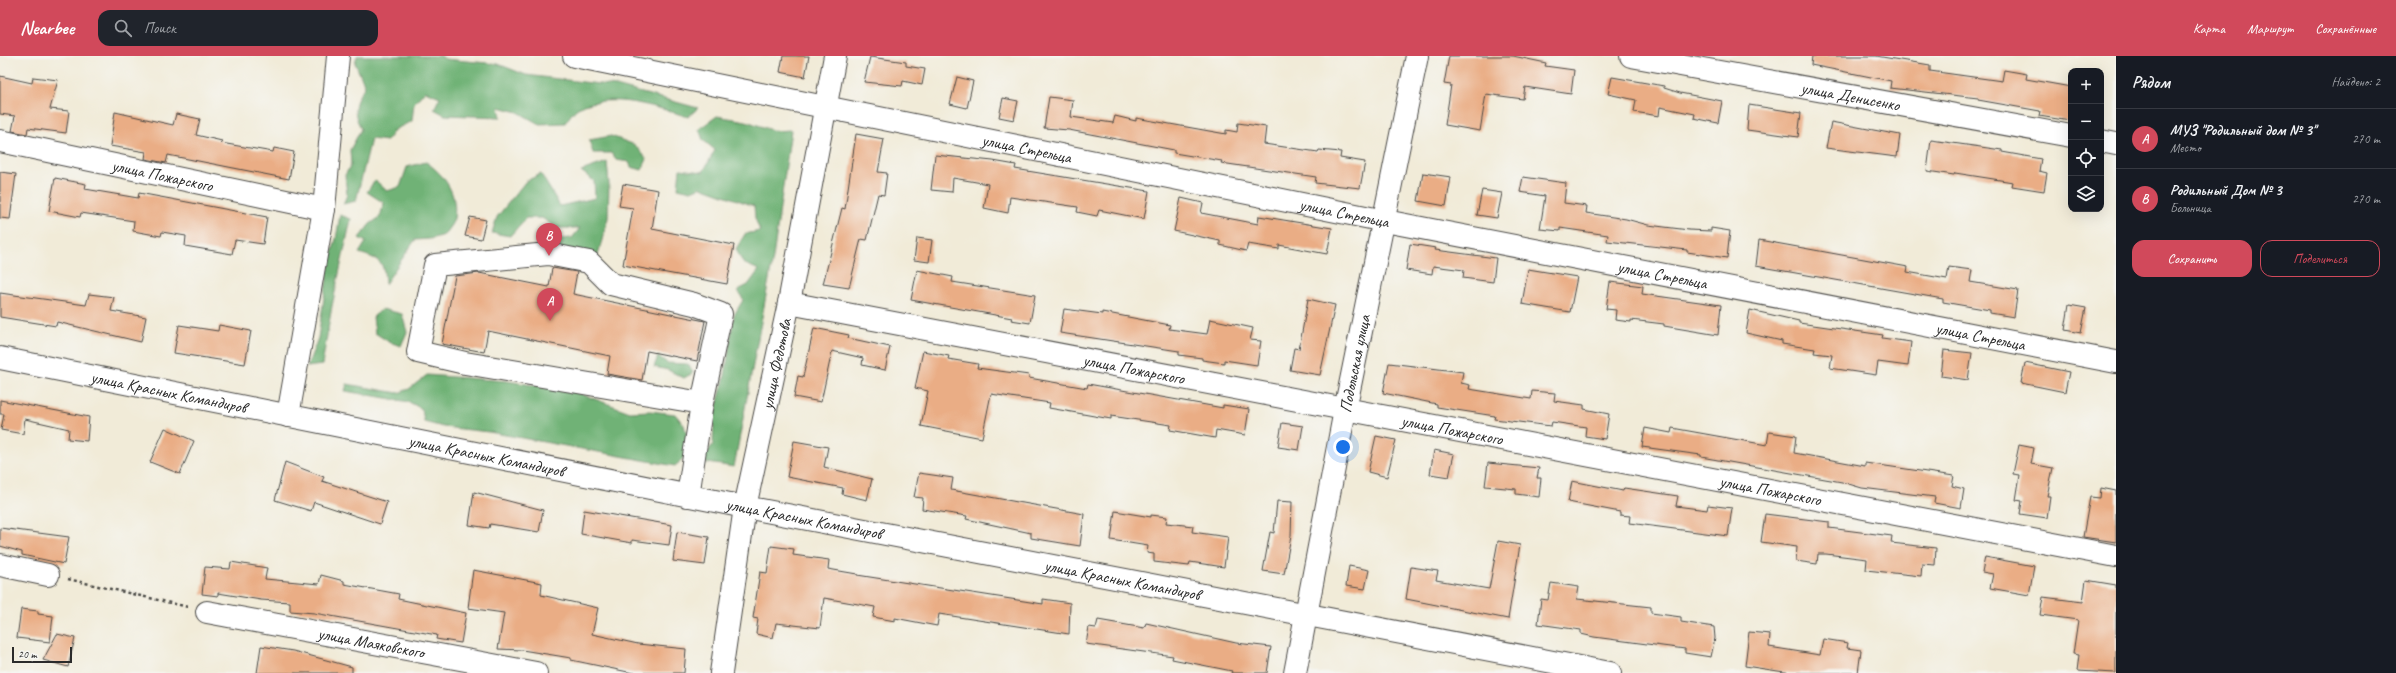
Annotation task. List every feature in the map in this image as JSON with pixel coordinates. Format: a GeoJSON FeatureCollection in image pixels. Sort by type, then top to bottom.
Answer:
{"type":"FeatureCollection","features":[{"type":"Feature","properties":{"kind":"street"},"geometry":{"type":"LineString","coordinates":[[288,416],[324,209],[338,56]]}},
{"type":"Feature","properties":{"kind":"street","name":"улица Стрельца"},"geometry":{"type":"LineString","coordinates":[[574,56],[1385,221],[2116,362]]}},
{"type":"Feature","properties":{"kind":"street","name":"улица Федотова"},"geometry":{"type":"LineString","coordinates":[[721,673],[744,507],[789,303],[835,56]]}},
{"type":"Feature","properties":{"kind":"street","name":"Подольская улица"},"geometry":{"type":"LineString","coordinates":[[1295,673],[1345,410],[1418,56]]}},
{"type":"Feature","properties":{"kind":"street","name":"улица Денисенко"},"geometry":{"type":"LineString","coordinates":[[1631,56],[2068,135]]}},
{"type":"Feature","properties":{"kind":"street","name":"улица Пожарского"},"geometry":{"type":"LineString","coordinates":[[0,141],[324,209]]}},
{"type":"Feature","properties":{"kind":"street"},"geometry":{"type":"LineString","coordinates":[[2104,142],[2116,144]]}},
{"type":"Feature","properties":{"kind":"street"},"geometry":{"type":"LineString","coordinates":[[688,496],[702,403],[721,314],[694,304],[611,284],[589,262],[548,254],[435,265],[418,352],[465,363],[702,403]]}},
{"type":"Feature","properties":{"kind":"street","name":"улица Пожарского"},"geometry":{"type":"LineString","coordinates":[[789,303],[2116,556]]}},
{"type":"Feature","properties":{"kind":"street","name":"улица Красных Командиров"},"geometry":{"type":"LineString","coordinates":[[0,358],[744,507],[1610,673]]}},
{"type":"Feature","properties":{"kind":"street"},"geometry":{"type":"LineString","coordinates":[[0,565],[48,575]]}},
{"type":"Feature","properties":{"kind":"street","name":"улица Маяковского"},"geometry":{"type":"LineString","coordinates":[[207,612],[536,673]]}},
{"type":"Feature","properties":{"kind":"path"},"geometry":{"type":"LineString","coordinates":[[48,575],[207,612]]}},
{"type":"Feature","properties":{"kind":"green space"},"geometry":{"type":"Polygon","coordinates":[[[357,56],[441,56],[445,59],[498,64],[526,75],[616,86],[698,108],[688,117],[648,105],[620,101],[606,101],[592,103],[578,108],[565,123],[539,124],[518,112],[499,107],[501,117],[445,115],[434,109],[440,97],[425,91],[414,103],[412,121],[394,130],[387,141],[371,139],[356,201],[343,204],[347,195],[345,175],[351,165],[350,150],[361,129],[356,117],[355,107],[365,86],[355,63],[357,56]]]}},
{"type":"Feature","properties":{"kind":"green space"},"geometry":{"type":"Polygon","coordinates":[[[717,116],[746,121],[775,131],[791,130],[773,258],[734,467],[701,462],[713,444],[714,416],[725,376],[734,315],[743,300],[738,290],[748,285],[759,270],[743,263],[736,249],[745,234],[760,231],[755,218],[754,206],[701,187],[691,191],[678,188],[680,169],[703,172],[715,150],[703,140],[699,129],[717,116]]]}},
{"type":"Feature","properties":{"kind":"green space"},"geometry":{"type":"Polygon","coordinates":[[[611,136],[635,145],[647,159],[642,170],[631,167],[629,162],[616,160],[611,153],[593,153],[589,140],[611,136]]]}},
{"type":"Feature","properties":{"kind":"green space"},"geometry":{"type":"Polygon","coordinates":[[[426,162],[439,173],[449,186],[454,201],[454,218],[444,235],[430,239],[415,240],[385,284],[384,270],[380,262],[359,253],[366,242],[359,238],[370,224],[380,217],[384,203],[367,192],[375,180],[387,191],[400,187],[407,167],[426,162]]]}},
{"type":"Feature","properties":{"kind":"green space"},"geometry":{"type":"Polygon","coordinates":[[[607,162],[609,184],[608,218],[598,255],[578,264],[557,264],[559,239],[572,238],[580,228],[557,228],[542,218],[526,218],[510,236],[492,233],[497,217],[526,181],[541,174],[560,206],[595,198],[594,181],[581,171],[607,162]]]}},
{"type":"Feature","properties":{"kind":"green space"},"geometry":{"type":"Polygon","coordinates":[[[340,215],[351,219],[332,306],[322,365],[307,367],[318,338],[329,264],[336,239],[340,215]]]}},
{"type":"Feature","properties":{"kind":"green space"},"geometry":{"type":"Polygon","coordinates":[[[382,309],[402,314],[407,332],[401,346],[389,342],[375,333],[373,317],[382,309]]]}},
{"type":"Feature","properties":{"kind":"green space"},"geometry":{"type":"Polygon","coordinates":[[[658,356],[667,363],[688,364],[693,373],[684,378],[668,370],[654,367],[658,356]]]}},
{"type":"Feature","properties":{"kind":"green space"},"geometry":{"type":"Polygon","coordinates":[[[427,375],[507,381],[576,392],[630,412],[650,411],[675,414],[684,425],[690,447],[683,459],[675,466],[489,432],[443,427],[424,422],[422,409],[409,402],[345,391],[347,384],[398,393],[409,389],[427,375]]]}},
{"type":"Feature","properties":{"kind":"building"},"geometry":{"type":"Polygon","coordinates":[[[783,56],[809,56],[805,77],[780,72],[783,56]]]}},
{"type":"Feature","properties":{"kind":"building"},"geometry":{"type":"Polygon","coordinates":[[[1449,56],[1513,56],[1546,63],[1545,66],[1574,70],[1571,94],[1525,87],[1523,99],[1486,94],[1480,131],[1445,125],[1451,85],[1444,84],[1449,56]]]}},
{"type":"Feature","properties":{"kind":"building"},"geometry":{"type":"Polygon","coordinates":[[[1812,56],[1876,56],[1930,65],[1930,71],[2002,81],[2004,70],[2027,74],[2026,79],[2068,86],[2068,121],[2039,116],[2040,111],[1978,100],[1978,98],[1890,88],[1891,81],[1811,65],[1812,56]]]}},
{"type":"Feature","properties":{"kind":"building"},"geometry":{"type":"Polygon","coordinates":[[[870,57],[906,62],[906,66],[925,69],[922,85],[903,81],[902,86],[864,82],[870,57]]]}},
{"type":"Feature","properties":{"kind":"building"},"geometry":{"type":"Polygon","coordinates":[[[0,76],[32,83],[33,77],[58,80],[50,109],[69,111],[66,133],[28,128],[27,134],[12,131],[15,116],[0,114],[0,76]]]}},
{"type":"Feature","properties":{"kind":"building"},"geometry":{"type":"Polygon","coordinates":[[[957,77],[973,81],[967,108],[950,104],[957,77]]]}},
{"type":"Feature","properties":{"kind":"building"},"geometry":{"type":"Polygon","coordinates":[[[1612,77],[1664,86],[1664,88],[1680,93],[1722,101],[1718,123],[1694,118],[1695,114],[1660,107],[1659,116],[1634,112],[1636,100],[1608,94],[1612,77]]]}},
{"type":"Feature","properties":{"kind":"building"},"geometry":{"type":"Polygon","coordinates":[[[1049,97],[1073,100],[1071,117],[1113,123],[1115,116],[1136,121],[1136,118],[1226,134],[1226,130],[1237,132],[1238,123],[1266,127],[1264,144],[1318,152],[1319,150],[1341,152],[1340,158],[1365,162],[1360,188],[1315,183],[1316,177],[1221,163],[1222,161],[1174,153],[1174,150],[1069,130],[1044,128],[1049,97]]]}},
{"type":"Feature","properties":{"kind":"building"},"geometry":{"type":"Polygon","coordinates":[[[1003,98],[1018,101],[1014,120],[999,117],[1003,98]]]}},
{"type":"Feature","properties":{"kind":"building"},"geometry":{"type":"Polygon","coordinates":[[[1749,105],[1801,113],[1798,137],[1747,130],[1749,105]]]}},
{"type":"Feature","properties":{"kind":"building"},"geometry":{"type":"Polygon","coordinates":[[[115,112],[173,125],[176,114],[200,119],[196,135],[222,141],[221,143],[273,152],[274,148],[294,152],[289,179],[168,155],[166,163],[145,159],[146,152],[110,146],[115,112]]]}},
{"type":"Feature","properties":{"kind":"building"},"geometry":{"type":"Polygon","coordinates":[[[1831,122],[1900,135],[1897,157],[1826,148],[1831,122]]]}},
{"type":"Feature","properties":{"kind":"building"},"geometry":{"type":"Polygon","coordinates":[[[856,134],[884,139],[878,172],[887,173],[884,195],[878,194],[867,240],[861,239],[849,288],[823,284],[842,208],[845,209],[856,134]]]}},
{"type":"Feature","properties":{"kind":"building"},"geometry":{"type":"Polygon","coordinates":[[[1931,140],[2002,150],[2002,152],[2041,159],[2039,171],[2047,173],[2044,191],[2012,186],[2013,182],[1955,173],[1954,175],[1927,171],[1931,140]]]}},
{"type":"Feature","properties":{"kind":"building"},"geometry":{"type":"Polygon","coordinates":[[[935,155],[993,161],[1016,165],[1015,169],[1149,191],[1144,219],[1099,210],[1097,216],[1077,212],[1078,207],[1010,197],[1008,213],[984,208],[988,184],[953,178],[952,192],[931,190],[935,155]]]}},
{"type":"Feature","properties":{"kind":"building"},"geometry":{"type":"Polygon","coordinates":[[[0,172],[16,174],[10,219],[0,218],[0,172]]]}},
{"type":"Feature","properties":{"kind":"building"},"geometry":{"type":"Polygon","coordinates":[[[1423,173],[1451,177],[1446,206],[1418,201],[1423,173]]]}},
{"type":"Feature","properties":{"kind":"building"},"geometry":{"type":"Polygon","coordinates":[[[1523,177],[1566,183],[1564,203],[1587,206],[1586,213],[1626,219],[1648,225],[1689,230],[1711,231],[1711,228],[1730,231],[1727,258],[1687,252],[1687,250],[1607,241],[1608,235],[1560,228],[1560,231],[1540,229],[1545,196],[1520,192],[1523,177]]]}},
{"type":"Feature","properties":{"kind":"building"},"geometry":{"type":"Polygon","coordinates":[[[55,178],[86,184],[85,189],[138,198],[139,193],[267,217],[263,244],[235,240],[232,254],[185,246],[186,236],[162,232],[161,236],[133,231],[134,221],[81,213],[80,217],[49,211],[55,178]]]}},
{"type":"Feature","properties":{"kind":"building"},"geometry":{"type":"Polygon","coordinates":[[[623,184],[658,190],[652,229],[734,245],[727,284],[623,265],[633,208],[619,206],[623,184]]]}},
{"type":"Feature","properties":{"kind":"building"},"geometry":{"type":"Polygon","coordinates":[[[1482,190],[1502,193],[1497,218],[1477,215],[1482,190]]]}},
{"type":"Feature","properties":{"kind":"building"},"geometry":{"type":"Polygon","coordinates":[[[1181,198],[1203,203],[1201,213],[1258,224],[1259,216],[1332,228],[1327,254],[1279,245],[1279,249],[1248,244],[1246,251],[1220,245],[1220,241],[1174,231],[1181,198]]]}},
{"type":"Feature","properties":{"kind":"building"},"geometry":{"type":"Polygon","coordinates":[[[470,217],[486,220],[481,239],[465,236],[470,217]]]}},
{"type":"Feature","properties":{"kind":"building"},"geometry":{"type":"Polygon","coordinates":[[[917,238],[932,240],[929,262],[914,260],[917,238]]]}},
{"type":"Feature","properties":{"kind":"building"},"geometry":{"type":"Polygon","coordinates":[[[1759,240],[1908,267],[1907,272],[1947,279],[1949,267],[1972,270],[1970,282],[2018,290],[2014,317],[1990,313],[1990,310],[1943,302],[1943,299],[1756,266],[1759,240]]]}},
{"type":"Feature","properties":{"kind":"building"},"geometry":{"type":"Polygon","coordinates":[[[1410,244],[1436,248],[1435,250],[1496,258],[1493,282],[1463,278],[1464,270],[1433,266],[1432,274],[1406,270],[1410,244]]]}},
{"type":"Feature","properties":{"kind":"building"},"geometry":{"type":"Polygon","coordinates":[[[552,268],[577,272],[573,294],[705,321],[697,361],[647,351],[642,380],[607,374],[610,356],[488,331],[484,352],[442,344],[455,276],[479,273],[549,287],[552,268]]]}},
{"type":"Feature","properties":{"kind":"building"},"geometry":{"type":"Polygon","coordinates":[[[1528,269],[1577,277],[1570,312],[1522,304],[1528,269]]]}},
{"type":"Feature","properties":{"kind":"building"},"geometry":{"type":"Polygon","coordinates":[[[917,270],[953,277],[952,282],[1035,295],[1030,323],[1011,320],[1012,318],[911,300],[917,270]]]}},
{"type":"Feature","properties":{"kind":"building"},"geometry":{"type":"Polygon","coordinates":[[[1610,282],[1643,286],[1642,294],[1721,305],[1718,335],[1664,326],[1664,324],[1631,320],[1631,322],[1615,320],[1616,310],[1606,309],[1610,282]]]}},
{"type":"Feature","properties":{"kind":"building"},"geometry":{"type":"Polygon","coordinates":[[[0,293],[86,305],[89,294],[114,297],[111,311],[146,317],[141,342],[57,322],[56,326],[0,317],[0,293]]]}},
{"type":"Feature","properties":{"kind":"building"},"geometry":{"type":"Polygon","coordinates":[[[1308,299],[1335,305],[1320,375],[1290,370],[1294,348],[1299,349],[1308,299]]]}},
{"type":"Feature","properties":{"kind":"building"},"geometry":{"type":"Polygon","coordinates":[[[2069,305],[2086,308],[2081,333],[2065,330],[2069,305]]]}},
{"type":"Feature","properties":{"kind":"building"},"geometry":{"type":"Polygon","coordinates":[[[1064,309],[1102,314],[1102,312],[1170,325],[1169,329],[1207,334],[1210,319],[1253,328],[1250,340],[1261,341],[1257,365],[1224,360],[1224,363],[1202,360],[1202,358],[1179,355],[1179,351],[1060,333],[1064,309]]]}},
{"type":"Feature","properties":{"kind":"building"},"geometry":{"type":"Polygon","coordinates":[[[1750,310],[1799,321],[1799,323],[1883,335],[1882,338],[1911,342],[1908,366],[1878,362],[1876,375],[1830,368],[1832,355],[1814,353],[1815,349],[1782,344],[1782,341],[1746,333],[1750,310]]]}},
{"type":"Feature","properties":{"kind":"building"},"geometry":{"type":"Polygon","coordinates":[[[179,325],[218,331],[219,325],[251,331],[245,364],[174,353],[179,325]]]}},
{"type":"Feature","properties":{"kind":"building"},"geometry":{"type":"Polygon","coordinates":[[[814,328],[849,335],[848,338],[890,347],[885,370],[862,365],[863,358],[832,351],[821,402],[794,397],[798,376],[803,377],[814,328]]]}},
{"type":"Feature","properties":{"kind":"building"},"geometry":{"type":"Polygon","coordinates":[[[1944,350],[1972,353],[1968,380],[1941,376],[1944,350]]]}},
{"type":"Feature","properties":{"kind":"building"},"geometry":{"type":"Polygon","coordinates":[[[923,351],[949,356],[948,359],[978,364],[977,368],[1029,375],[1029,378],[1087,388],[1088,384],[1223,408],[1223,405],[1249,409],[1245,435],[1216,430],[1215,438],[1170,430],[1171,425],[1111,416],[1111,419],[1049,408],[1050,403],[991,394],[982,438],[921,426],[928,391],[915,388],[923,351]]]}},
{"type":"Feature","properties":{"kind":"building"},"geometry":{"type":"Polygon","coordinates":[[[1389,363],[1463,372],[1461,383],[1470,385],[1469,389],[1531,399],[1532,391],[1555,393],[1554,401],[1584,405],[1584,409],[1609,414],[1605,439],[1585,436],[1586,427],[1552,422],[1551,426],[1494,419],[1495,416],[1437,407],[1437,404],[1383,393],[1389,363]]]}},
{"type":"Feature","properties":{"kind":"building"},"geometry":{"type":"Polygon","coordinates":[[[2025,363],[2069,372],[2065,392],[2021,383],[2025,363]]]}},
{"type":"Feature","properties":{"kind":"building"},"geometry":{"type":"Polygon","coordinates":[[[0,400],[89,417],[87,441],[68,439],[69,429],[25,419],[23,434],[1,430],[4,414],[0,414],[0,400]]]}},
{"type":"Feature","properties":{"kind":"building"},"geometry":{"type":"Polygon","coordinates":[[[1282,423],[1303,426],[1299,450],[1278,447],[1282,423]]]}},
{"type":"Feature","properties":{"kind":"building"},"geometry":{"type":"Polygon","coordinates":[[[165,428],[194,441],[180,474],[150,462],[165,428]]]}},
{"type":"Feature","properties":{"kind":"building"},"geometry":{"type":"Polygon","coordinates":[[[1645,428],[1671,433],[1672,428],[1767,445],[1769,432],[1796,436],[1794,453],[1865,466],[1865,463],[1954,476],[1952,486],[1964,489],[1961,508],[1934,503],[1935,497],[1862,488],[1842,482],[1701,457],[1701,455],[1642,447],[1645,428]]]}},
{"type":"Feature","properties":{"kind":"building"},"geometry":{"type":"Polygon","coordinates":[[[1376,436],[1396,440],[1387,477],[1368,472],[1376,436]]]}},
{"type":"Feature","properties":{"kind":"building"},"geometry":{"type":"Polygon","coordinates":[[[794,441],[828,447],[824,467],[872,479],[867,500],[842,494],[843,488],[787,477],[794,441]]]}},
{"type":"Feature","properties":{"kind":"building"},"geometry":{"type":"Polygon","coordinates":[[[2019,445],[2034,448],[2031,464],[2053,468],[2047,496],[2050,496],[2047,518],[2020,514],[2022,501],[2016,500],[2020,475],[2013,474],[2019,445]]]}},
{"type":"Feature","properties":{"kind":"building"},"geometry":{"type":"Polygon","coordinates":[[[1434,450],[1454,454],[1449,477],[1430,474],[1434,450]]]}},
{"type":"Feature","properties":{"kind":"building"},"geometry":{"type":"Polygon","coordinates":[[[285,462],[324,477],[322,481],[387,502],[380,524],[314,502],[311,511],[275,500],[285,462]]]}},
{"type":"Feature","properties":{"kind":"building"},"geometry":{"type":"Polygon","coordinates":[[[1488,463],[1539,468],[1537,478],[1541,478],[1539,497],[1516,494],[1516,489],[1485,486],[1488,463]]]}},
{"type":"Feature","properties":{"kind":"building"},"geometry":{"type":"Polygon","coordinates":[[[919,473],[953,478],[951,490],[1084,514],[1080,546],[1031,538],[1031,533],[966,519],[967,516],[922,509],[923,498],[914,497],[919,473]]]}},
{"type":"Feature","properties":{"kind":"building"},"geometry":{"type":"Polygon","coordinates":[[[1572,481],[1623,491],[1624,488],[1678,496],[1676,506],[1707,510],[1708,505],[1732,508],[1728,536],[1629,523],[1630,516],[1620,515],[1620,512],[1568,502],[1572,481]]]}},
{"type":"Feature","properties":{"kind":"building"},"geometry":{"type":"Polygon","coordinates":[[[2101,488],[2116,491],[2116,542],[2083,537],[2090,497],[2100,498],[2101,488]]]}},
{"type":"Feature","properties":{"kind":"building"},"geometry":{"type":"Polygon","coordinates":[[[474,492],[543,510],[539,532],[490,524],[489,528],[469,525],[474,492]]]}},
{"type":"Feature","properties":{"kind":"building"},"geometry":{"type":"Polygon","coordinates":[[[1277,501],[1292,502],[1291,536],[1284,574],[1263,571],[1270,532],[1274,533],[1277,501]]]}},
{"type":"Feature","properties":{"kind":"building"},"geometry":{"type":"Polygon","coordinates":[[[584,510],[672,525],[669,545],[632,540],[632,543],[581,534],[584,510]]]}},
{"type":"Feature","properties":{"kind":"building"},"geometry":{"type":"Polygon","coordinates":[[[1115,511],[1151,517],[1151,515],[1167,517],[1166,523],[1193,526],[1192,532],[1228,537],[1224,567],[1190,562],[1189,566],[1154,562],[1154,554],[1147,553],[1148,546],[1111,540],[1115,511]]]}},
{"type":"Feature","properties":{"kind":"building"},"geometry":{"type":"Polygon","coordinates":[[[1765,514],[1829,522],[1829,528],[1892,536],[1891,543],[1936,548],[1935,565],[1922,564],[1921,576],[1866,570],[1867,559],[1826,554],[1818,554],[1817,564],[1796,561],[1797,547],[1761,542],[1765,514]]]}},
{"type":"Feature","properties":{"kind":"building"},"geometry":{"type":"Polygon","coordinates":[[[0,528],[69,537],[64,564],[22,555],[22,552],[0,546],[0,528]]]}},
{"type":"Feature","properties":{"kind":"building"},"geometry":{"type":"Polygon","coordinates":[[[677,532],[709,537],[705,565],[673,561],[677,532]]]}},
{"type":"Feature","properties":{"kind":"building"},"geometry":{"type":"Polygon","coordinates":[[[1498,541],[1520,545],[1508,619],[1406,599],[1411,567],[1438,571],[1436,580],[1489,589],[1498,541]]]}},
{"type":"Feature","properties":{"kind":"building"},"geometry":{"type":"Polygon","coordinates":[[[771,546],[794,549],[793,555],[829,560],[828,569],[857,575],[1043,604],[1043,599],[1070,603],[1069,634],[939,614],[937,626],[895,618],[895,621],[873,617],[875,607],[824,598],[820,628],[776,623],[773,638],[756,634],[758,619],[753,618],[760,572],[767,573],[771,546]]]}},
{"type":"Feature","properties":{"kind":"building"},"geometry":{"type":"Polygon","coordinates":[[[1985,557],[2034,566],[2029,595],[1990,588],[1993,574],[1982,572],[1985,557]]]}},
{"type":"Feature","properties":{"kind":"building"},"geometry":{"type":"Polygon","coordinates":[[[231,562],[267,568],[265,579],[319,584],[321,575],[344,581],[344,584],[399,594],[398,599],[466,613],[461,643],[436,639],[437,635],[314,613],[290,611],[290,602],[261,600],[218,593],[218,596],[202,594],[205,567],[230,569],[231,562]]]}},
{"type":"Feature","properties":{"kind":"building"},"geometry":{"type":"Polygon","coordinates":[[[1349,566],[1369,570],[1365,589],[1346,586],[1349,566]]]}},
{"type":"Feature","properties":{"kind":"building"},"geometry":{"type":"Polygon","coordinates":[[[473,570],[542,583],[541,595],[598,608],[592,634],[638,644],[686,649],[684,673],[633,673],[571,660],[571,658],[522,650],[498,649],[504,613],[468,608],[473,570]]]}},
{"type":"Feature","properties":{"kind":"building"},"geometry":{"type":"Polygon","coordinates":[[[2086,580],[2116,585],[2116,673],[2077,671],[2079,655],[2073,654],[2078,620],[2040,615],[2043,597],[2083,602],[2086,580]]]}},
{"type":"Feature","properties":{"kind":"building"},"geometry":{"type":"Polygon","coordinates":[[[1551,583],[1579,587],[1577,599],[1651,607],[1651,613],[1681,617],[1681,622],[1714,627],[1715,638],[1711,657],[1685,653],[1685,649],[1594,637],[1581,634],[1581,630],[1538,624],[1541,599],[1548,600],[1551,583]]]}},
{"type":"Feature","properties":{"kind":"building"},"geometry":{"type":"Polygon","coordinates":[[[21,609],[38,611],[38,614],[53,616],[50,642],[17,638],[21,609]]]}},
{"type":"Feature","properties":{"kind":"building"},"geometry":{"type":"Polygon","coordinates":[[[1098,620],[1144,628],[1146,623],[1236,643],[1271,647],[1267,673],[1231,673],[1232,671],[1172,659],[1173,656],[1086,644],[1089,627],[1096,628],[1098,620]]]}},
{"type":"Feature","properties":{"kind":"building"},"geometry":{"type":"Polygon","coordinates":[[[1749,632],[1770,634],[1769,647],[1820,655],[1823,639],[1848,643],[1847,648],[1861,650],[1858,673],[1791,673],[1745,666],[1749,632]]]}},
{"type":"Feature","properties":{"kind":"building"},"geometry":{"type":"Polygon","coordinates":[[[57,634],[75,638],[68,667],[43,660],[57,634]]]}},
{"type":"Feature","properties":{"kind":"building"},"geometry":{"type":"Polygon","coordinates":[[[261,646],[293,651],[352,667],[352,673],[257,673],[261,646]]]}},
{"type":"Feature","properties":{"kind":"place","name":"Родильный Дом № 3"},"geometry":{"type":"Point","coordinates":[549,256]}},
{"type":"Feature","properties":{"kind":"place","name":"МУЗ \"Родильный дом № 3\""},"geometry":{"type":"Point","coordinates":[550,321]}}]}
